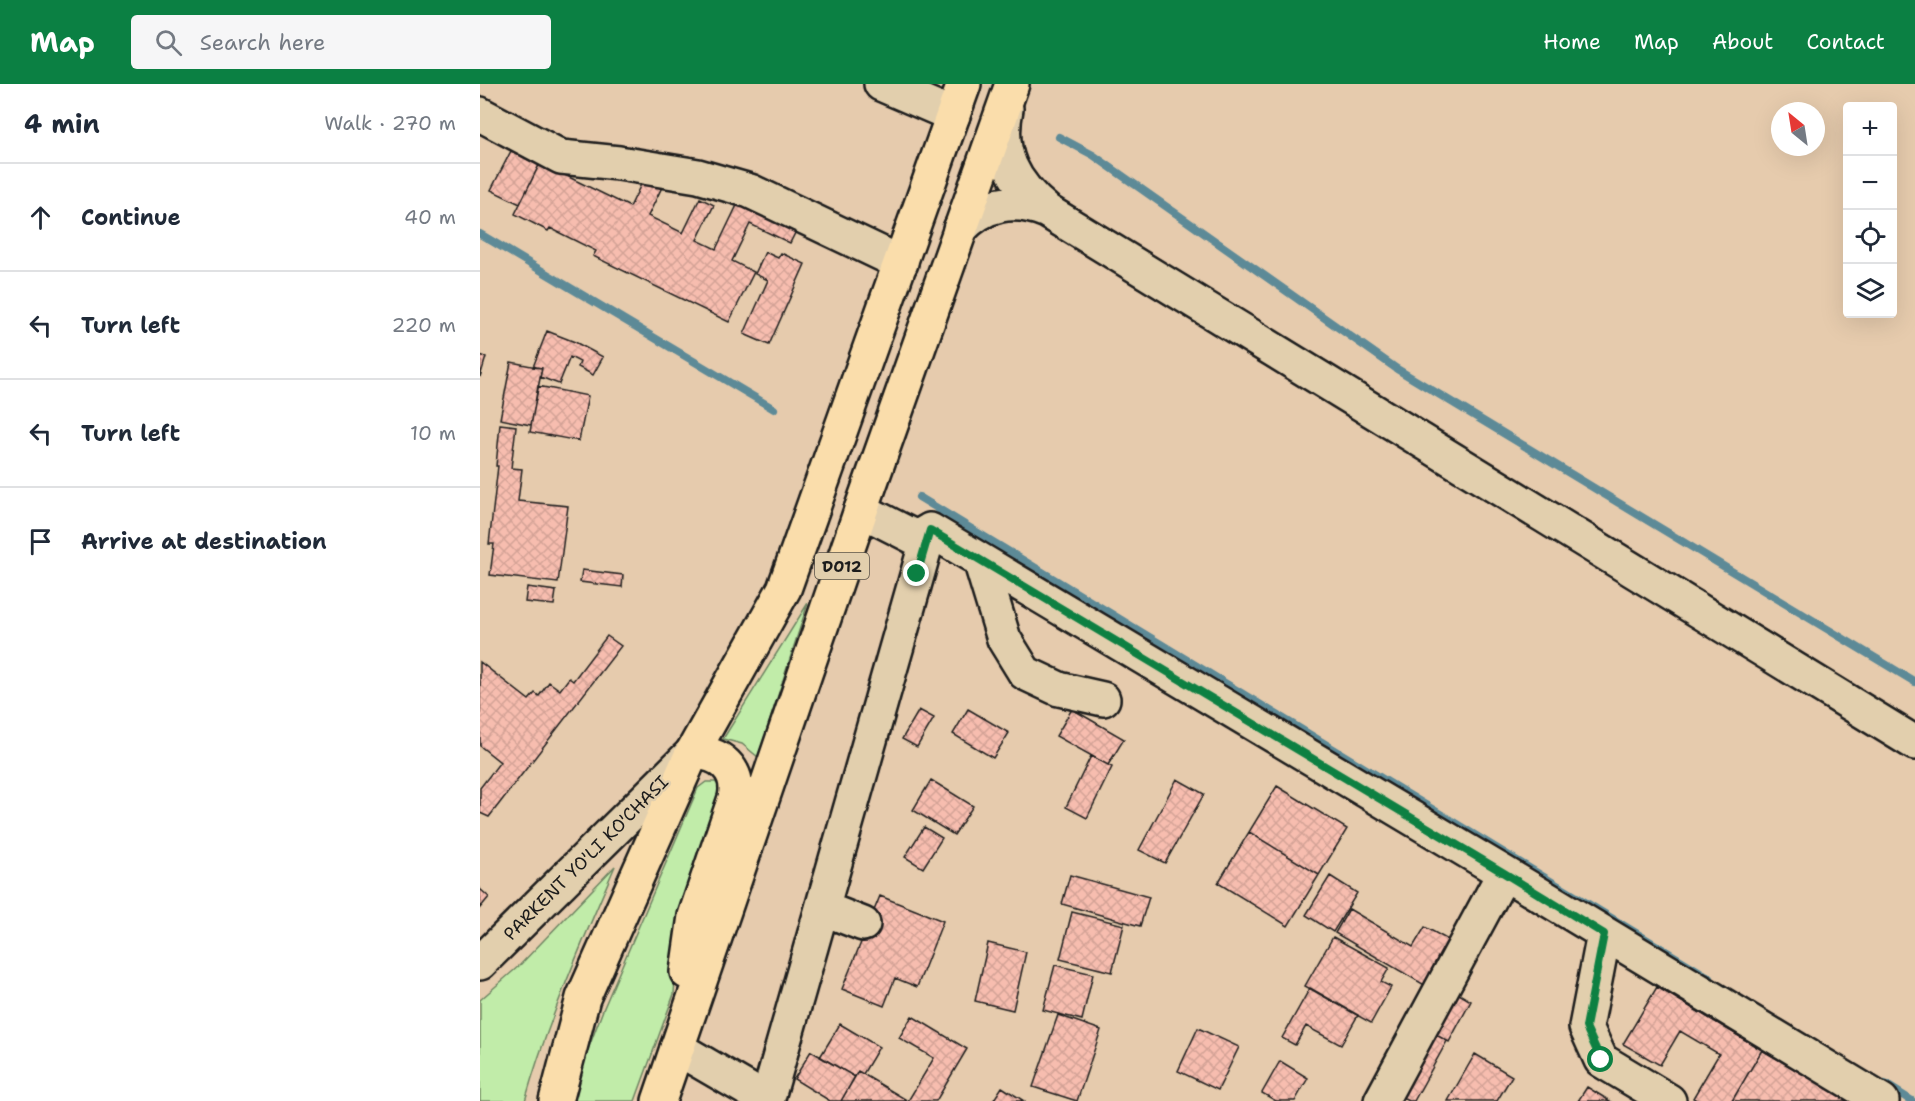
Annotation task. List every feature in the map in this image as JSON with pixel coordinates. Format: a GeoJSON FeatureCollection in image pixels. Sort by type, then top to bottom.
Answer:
{"type":"FeatureCollection","features":[{"type":"Feature","properties":{"kind":"highway","name":"D012"},"geometry":{"type":"LineString","coordinates":[[556,1101],[583,998],[692,753],[784,589],[964,84]]}},
{"type":"Feature","properties":{"kind":"highway","name":"D012"},"geometry":{"type":"LineString","coordinates":[[659,1101],[861,510],[1012,84]]}},
{"type":"Feature","properties":{"kind":"highway"},"geometry":{"type":"LineString","coordinates":[[677,1048],[695,916],[737,792],[736,780],[726,763],[715,756],[692,753]]}},
{"type":"Feature","properties":{"kind":"street"},"geometry":{"type":"LineString","coordinates":[[881,84],[953,115]]}},
{"type":"Feature","properties":{"kind":"street"},"geometry":{"type":"LineString","coordinates":[[1012,84],[1005,112],[1003,143],[1008,162],[1020,185],[1047,210],[1915,743]]}},
{"type":"Feature","properties":{"kind":"street"},"geometry":{"type":"LineString","coordinates":[[480,114],[561,157],[620,163],[698,176],[750,191],[901,263]]}},
{"type":"Feature","properties":{"kind":"street"},"geometry":{"type":"LineString","coordinates":[[960,229],[985,211],[1006,204],[1019,203],[1047,210]]}},
{"type":"Feature","properties":{"kind":"street"},"geometry":{"type":"LineString","coordinates":[[861,510],[923,534],[980,560],[1882,1101]]}},
{"type":"Feature","properties":{"kind":"street"},"geometry":{"type":"LineString","coordinates":[[677,1048],[767,1101],[822,908],[923,534]]}},
{"type":"Feature","properties":{"kind":"street"},"geometry":{"type":"LineString","coordinates":[[980,560],[1004,639],[1025,673],[1059,689],[1103,699]]}},
{"type":"Feature","properties":{"kind":"street","name":"PARKENT YO'LI KO'CHASI"},"geometry":{"type":"LineString","coordinates":[[480,963],[692,753]]}},
{"type":"Feature","properties":{"kind":"street"},"geometry":{"type":"LineString","coordinates":[[1381,1101],[1504,873]]}},
{"type":"Feature","properties":{"kind":"street"},"geometry":{"type":"LineString","coordinates":[[822,908],[863,924]]}},
{"type":"Feature","properties":{"kind":"street"},"geometry":{"type":"LineString","coordinates":[[1604,934],[1586,1027],[1601,1060],[1669,1101]]}},
{"type":"Feature","properties":{"kind":"green space"},"geometry":{"type":"Polygon","coordinates":[[[808,603],[758,757],[742,744],[723,739],[808,603]]]}},
{"type":"Feature","properties":{"kind":"green space"},"geometry":{"type":"Polygon","coordinates":[[[706,782],[715,782],[722,788],[678,936],[674,994],[635,1101],[572,1101],[581,1068],[603,1010],[698,788],[706,782]]]}},
{"type":"Feature","properties":{"kind":"green space"},"geometry":{"type":"Polygon","coordinates":[[[615,866],[555,1011],[525,1101],[480,1101],[480,1000],[520,965],[615,866]]]}},
{"type":"Feature","properties":{"kind":"building"},"geometry":{"type":"Polygon","coordinates":[[[512,149],[540,163],[520,204],[491,190],[512,149]]]}},
{"type":"Feature","properties":{"kind":"building"},"geometry":{"type":"Polygon","coordinates":[[[540,163],[630,207],[645,176],[663,185],[648,216],[683,233],[700,198],[714,205],[697,240],[716,249],[741,197],[799,225],[790,243],[750,224],[732,261],[754,272],[729,322],[593,256],[596,251],[550,228],[548,231],[515,214],[540,163]]]}},
{"type":"Feature","properties":{"kind":"building"},"geometry":{"type":"Polygon","coordinates":[[[765,252],[778,258],[781,253],[805,264],[769,345],[744,334],[768,280],[755,274],[765,252]]]}},
{"type":"Feature","properties":{"kind":"building"},"geometry":{"type":"Polygon","coordinates":[[[547,331],[575,342],[603,357],[593,375],[578,367],[580,362],[570,357],[559,384],[540,377],[542,368],[533,367],[547,331]]]}},
{"type":"Feature","properties":{"kind":"building"},"geometry":{"type":"Polygon","coordinates":[[[480,355],[486,357],[480,377],[480,355]]]}},
{"type":"Feature","properties":{"kind":"building"},"geometry":{"type":"Polygon","coordinates":[[[511,362],[542,368],[531,425],[500,419],[511,362]]]}},
{"type":"Feature","properties":{"kind":"building"},"geometry":{"type":"Polygon","coordinates":[[[538,386],[588,396],[579,441],[530,432],[538,386]]]}},
{"type":"Feature","properties":{"kind":"building"},"geometry":{"type":"Polygon","coordinates":[[[500,424],[516,426],[511,468],[522,469],[518,501],[568,506],[558,583],[490,575],[494,544],[489,544],[498,466],[496,466],[500,424]]]}},
{"type":"Feature","properties":{"kind":"building"},"geometry":{"type":"Polygon","coordinates":[[[582,570],[623,575],[622,587],[580,582],[582,570]]]}},
{"type":"Feature","properties":{"kind":"building"},"geometry":{"type":"Polygon","coordinates":[[[527,587],[556,591],[554,605],[525,602],[527,587]]]}},
{"type":"Feature","properties":{"kind":"building"},"geometry":{"type":"Polygon","coordinates":[[[607,636],[621,646],[489,817],[480,813],[480,788],[500,762],[480,746],[480,662],[529,700],[535,693],[539,696],[549,682],[560,690],[569,678],[573,681],[607,636]]]}},
{"type":"Feature","properties":{"kind":"building"},"geometry":{"type":"Polygon","coordinates":[[[968,709],[1009,733],[993,758],[953,734],[968,709]]]}},
{"type":"Feature","properties":{"kind":"building"},"geometry":{"type":"Polygon","coordinates":[[[1072,709],[1124,739],[1108,765],[1056,736],[1072,709]]]}},
{"type":"Feature","properties":{"kind":"building"},"geometry":{"type":"Polygon","coordinates":[[[919,710],[934,718],[917,747],[902,739],[919,710]]]}},
{"type":"Feature","properties":{"kind":"building"},"geometry":{"type":"Polygon","coordinates":[[[1091,756],[1112,767],[1087,818],[1066,807],[1091,756]]]}},
{"type":"Feature","properties":{"kind":"building"},"geometry":{"type":"Polygon","coordinates":[[[1177,779],[1204,794],[1165,863],[1139,850],[1177,779]]]}},
{"type":"Feature","properties":{"kind":"building"},"geometry":{"type":"Polygon","coordinates":[[[931,780],[973,806],[954,835],[913,810],[931,780]]]}},
{"type":"Feature","properties":{"kind":"building"},"geometry":{"type":"Polygon","coordinates":[[[1277,786],[1347,829],[1319,875],[1249,832],[1277,786]]]}},
{"type":"Feature","properties":{"kind":"building"},"geometry":{"type":"Polygon","coordinates":[[[924,827],[942,838],[923,868],[905,857],[924,827]]]}},
{"type":"Feature","properties":{"kind":"building"},"geometry":{"type":"Polygon","coordinates":[[[1249,832],[1319,875],[1288,926],[1218,883],[1249,832]]]}},
{"type":"Feature","properties":{"kind":"building"},"geometry":{"type":"Polygon","coordinates":[[[1070,875],[1149,897],[1140,926],[1062,904],[1070,875]]]}},
{"type":"Feature","properties":{"kind":"building"},"geometry":{"type":"Polygon","coordinates":[[[1330,876],[1357,893],[1333,932],[1306,915],[1330,876]]]}},
{"type":"Feature","properties":{"kind":"building"},"geometry":{"type":"Polygon","coordinates":[[[480,889],[489,897],[480,908],[480,889]]]}},
{"type":"Feature","properties":{"kind":"building"},"geometry":{"type":"Polygon","coordinates":[[[880,896],[943,921],[917,987],[895,978],[884,1006],[842,989],[880,896]]]}},
{"type":"Feature","properties":{"kind":"building"},"geometry":{"type":"Polygon","coordinates":[[[1349,909],[1413,947],[1425,927],[1459,946],[1433,990],[1335,933],[1349,909]]]}},
{"type":"Feature","properties":{"kind":"building"},"geometry":{"type":"Polygon","coordinates":[[[1072,912],[1124,925],[1112,972],[1060,959],[1072,912]]]}},
{"type":"Feature","properties":{"kind":"building"},"geometry":{"type":"Polygon","coordinates":[[[1333,937],[1389,968],[1381,982],[1391,987],[1371,1023],[1305,986],[1333,937]]]}},
{"type":"Feature","properties":{"kind":"building"},"geometry":{"type":"Polygon","coordinates":[[[988,943],[1026,952],[1013,1010],[975,1001],[988,943]]]}},
{"type":"Feature","properties":{"kind":"building"},"geometry":{"type":"Polygon","coordinates":[[[1055,965],[1093,974],[1082,1020],[1043,1010],[1055,965]]]}},
{"type":"Feature","properties":{"kind":"building"},"geometry":{"type":"Polygon","coordinates":[[[1657,987],[1762,1050],[1732,1101],[1698,1101],[1693,1098],[1719,1054],[1680,1031],[1660,1065],[1623,1044],[1657,987]]]}},
{"type":"Feature","properties":{"kind":"building"},"geometry":{"type":"Polygon","coordinates":[[[1310,988],[1358,1015],[1341,1045],[1306,1026],[1295,1045],[1282,1038],[1310,988]]]}},
{"type":"Feature","properties":{"kind":"building"},"geometry":{"type":"Polygon","coordinates":[[[1454,991],[1471,1001],[1449,1042],[1431,1032],[1454,991]]]}},
{"type":"Feature","properties":{"kind":"building"},"geometry":{"type":"Polygon","coordinates":[[[1058,1015],[1101,1030],[1077,1101],[1033,1087],[1058,1015]]]}},
{"type":"Feature","properties":{"kind":"building"},"geometry":{"type":"Polygon","coordinates":[[[912,1016],[967,1049],[936,1101],[908,1101],[934,1058],[899,1038],[912,1016]]]}},
{"type":"Feature","properties":{"kind":"building"},"geometry":{"type":"Polygon","coordinates":[[[840,1024],[879,1047],[863,1074],[858,1071],[855,1077],[820,1057],[840,1024]]]}},
{"type":"Feature","properties":{"kind":"building"},"geometry":{"type":"Polygon","coordinates":[[[1198,1028],[1239,1047],[1218,1090],[1178,1071],[1198,1028]]]}},
{"type":"Feature","properties":{"kind":"building"},"geometry":{"type":"Polygon","coordinates":[[[1431,1032],[1447,1041],[1414,1101],[1409,1101],[1396,1094],[1431,1032]]]}},
{"type":"Feature","properties":{"kind":"building"},"geometry":{"type":"Polygon","coordinates":[[[1762,1050],[1850,1101],[1732,1101],[1762,1050]]]}},
{"type":"Feature","properties":{"kind":"building"},"geometry":{"type":"Polygon","coordinates":[[[811,1051],[855,1077],[841,1101],[830,1101],[794,1079],[811,1051]]]}},
{"type":"Feature","properties":{"kind":"building"},"geometry":{"type":"Polygon","coordinates":[[[1475,1054],[1512,1076],[1497,1101],[1448,1101],[1475,1054]]]}},
{"type":"Feature","properties":{"kind":"building"},"geometry":{"type":"Polygon","coordinates":[[[1280,1061],[1308,1078],[1295,1101],[1276,1101],[1262,1093],[1280,1061]]]}},
{"type":"Feature","properties":{"kind":"building"},"geometry":{"type":"Polygon","coordinates":[[[858,1071],[908,1101],[841,1101],[858,1071]]]}},
{"type":"Feature","properties":{"kind":"building"},"geometry":{"type":"Polygon","coordinates":[[[1002,1087],[1024,1101],[993,1101],[1002,1087]]]}},
{"type":"Feature","properties":{"kind":"building"},"geometry":{"type":"Polygon","coordinates":[[[1587,1087],[1610,1101],[1578,1101],[1587,1087]]]}},
{"type":"Feature","properties":{"kind":"waterway"},"geometry":{"type":"LineString","coordinates":[[1059,137],[1093,155],[1397,369],[1915,682]]}},
{"type":"Feature","properties":{"kind":"waterway"},"geometry":{"type":"LineString","coordinates":[[480,234],[774,409]]}},
{"type":"Feature","properties":{"kind":"waterway"},"geometry":{"type":"LineString","coordinates":[[919,497],[1710,978]]}},
{"type":"Feature","properties":{"kind":"waterway"},"geometry":{"type":"LineString","coordinates":[[1885,1084],[1912,1101]]}},
{"type":"Feature","properties":{"kind":"route"},"geometry":{"type":"LineString","coordinates":[[917,574],[930,530],[1604,934],[1586,1027],[1601,1060]]}}]}
